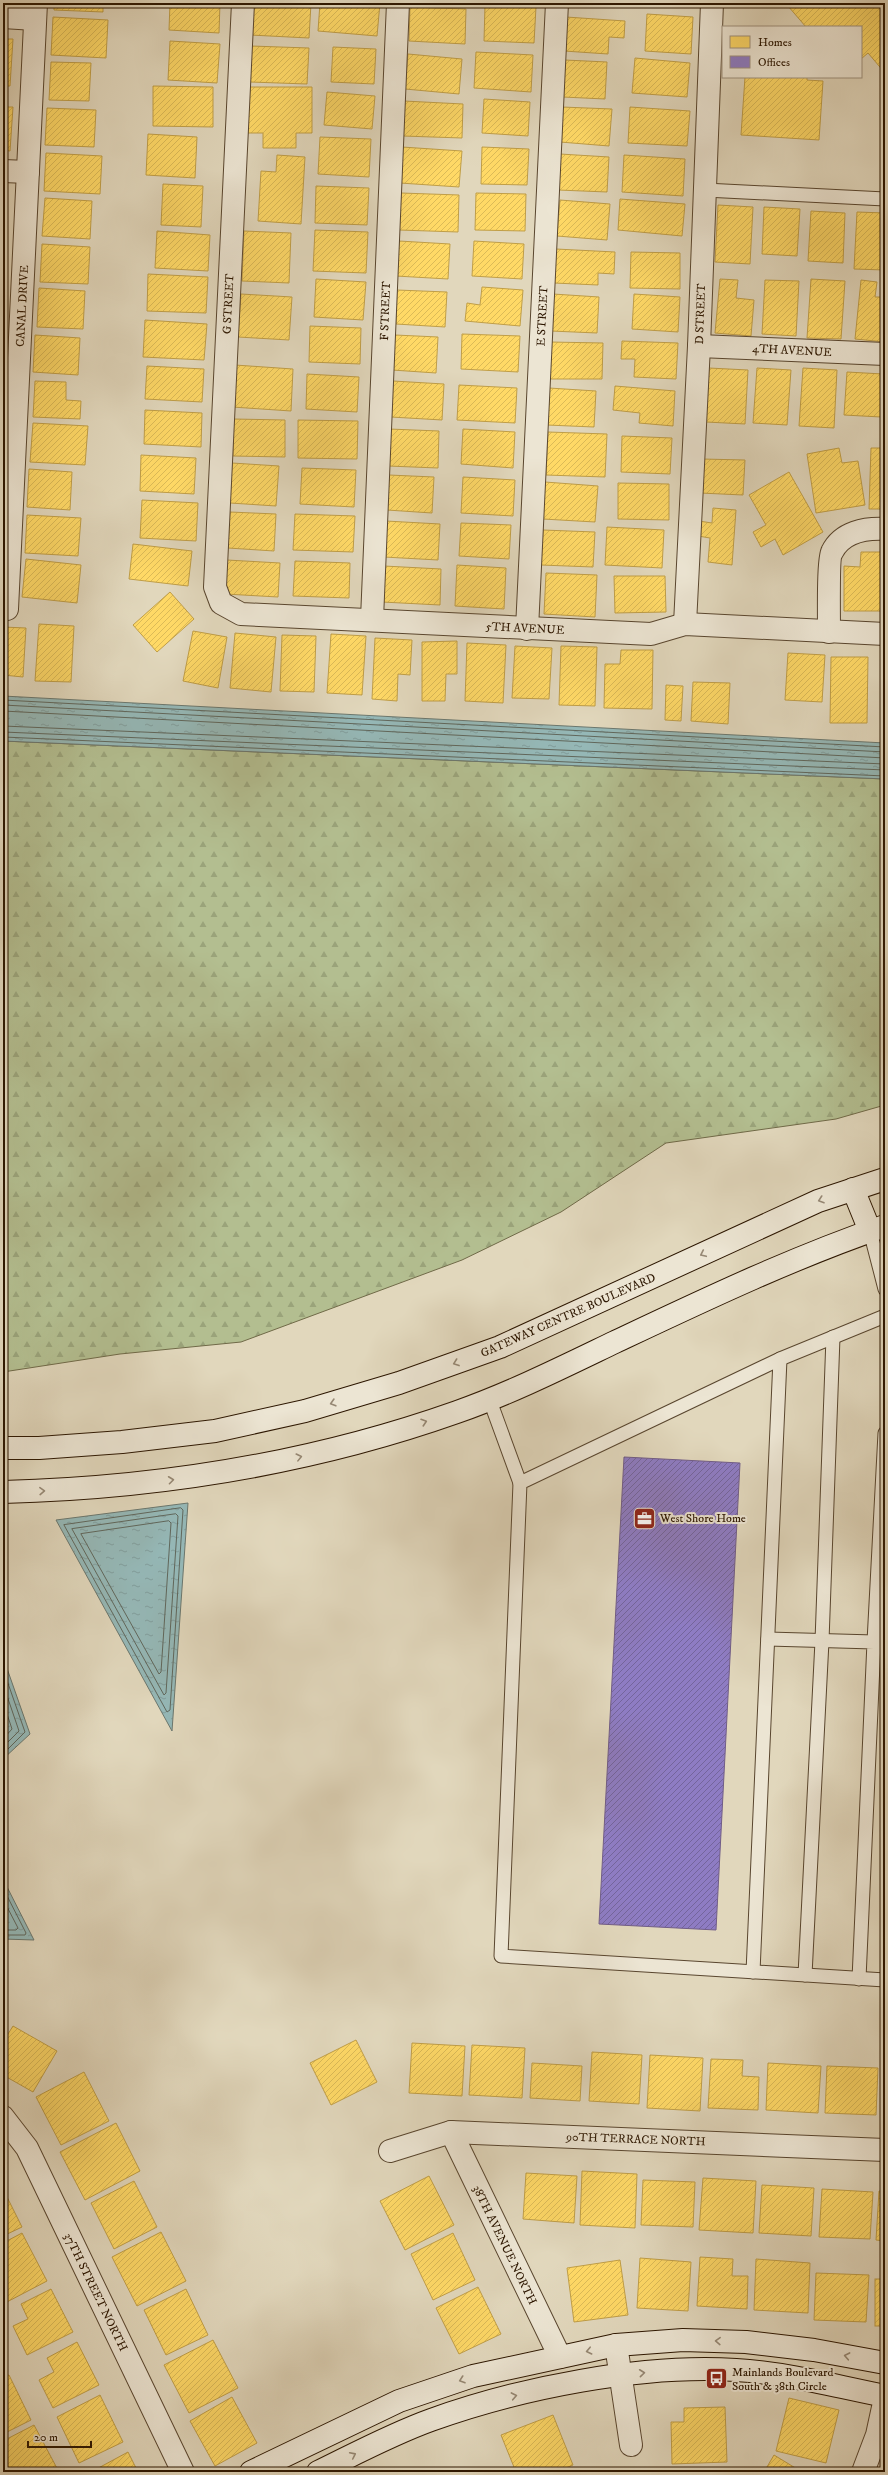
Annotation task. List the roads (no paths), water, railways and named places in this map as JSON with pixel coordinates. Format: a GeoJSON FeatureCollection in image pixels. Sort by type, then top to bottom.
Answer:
{"type":"FeatureCollection","features":[{"type":"Feature","properties":{"kind":"street","name":"G STREET"},"geometry":{"type":"LineString","coordinates":[[221,603],[215,587],[243,3]]}},
{"type":"Feature","properties":{"kind":"street","name":"F STREET"},"geometry":{"type":"LineString","coordinates":[[372,619],[398,3]]}},
{"type":"Feature","properties":{"kind":"street","name":"E STREET"},"geometry":{"type":"LineString","coordinates":[[527,629],[557,3]]}},
{"type":"Feature","properties":{"kind":"street","name":"D STREET"},"geometry":{"type":"LineString","coordinates":[[686,624],[699,346],[712,3]]}},
{"type":"Feature","properties":{"kind":"street"},"geometry":{"type":"LineString","coordinates":[[3,18],[36,11]]}},
{"type":"Feature","properties":{"kind":"street","name":"CANAL DRIVE"},"geometry":{"type":"LineString","coordinates":[[5,608],[36,11]]}},
{"type":"Feature","properties":{"kind":"street"},"geometry":{"type":"LineString","coordinates":[[3,171],[28,172]]}},
{"type":"Feature","properties":{"kind":"street","name":"4TH AVENUE"},"geometry":{"type":"LineString","coordinates":[[699,346],[885,354]]}},
{"type":"Feature","properties":{"kind":"street"},"geometry":{"type":"LineString","coordinates":[[829,632],[831,552],[843,538],[867,528],[885,529]]}},
{"type":"Feature","properties":{"kind":"street","name":"5TH AVENUE"},"geometry":{"type":"LineString","coordinates":[[221,603],[242,614],[372,619],[527,629],[651,634],[686,624],[885,634]]}},
{"type":"Feature","properties":{"kind":"street","name":"GATEWAY CENTRE BOULEVARD"},"geometry":{"type":"LineString","coordinates":[[3,1448],[39,1448],[122,1442],[215,1430],[305,1411],[399,1383],[500,1347],[818,1201],[885,1179]]}},
{"type":"Feature","properties":{"kind":"street"},"geometry":{"type":"LineString","coordinates":[[3,1492],[77,1490],[174,1480],[272,1464],[374,1438],[458,1412],[551,1372],[758,1275],[822,1248],[877,1228],[854,1189]]}},
{"type":"Feature","properties":{"kind":"street","name":"37TH STREET NORTH"},"geometry":{"type":"LineString","coordinates":[[3,2117],[27,2148],[183,2472]]}},
{"type":"Feature","properties":{"kind":"street","name":"90TH TERRACE NORTH"},"geometry":{"type":"LineString","coordinates":[[390,2151],[451,2132],[885,2150]]}},
{"type":"Feature","properties":{"kind":"street","name":"38TH AVENUE NORTH"},"geometry":{"type":"LineString","coordinates":[[451,2132],[560,2358]]}},
{"type":"Feature","properties":{"kind":"street"},"geometry":{"type":"LineString","coordinates":[[251,2472],[399,2401],[473,2376],[616,2345],[683,2340],[746,2342],[814,2350],[885,2363]]}},
{"type":"Feature","properties":{"kind":"street"},"geometry":{"type":"LineString","coordinates":[[616,2345],[631,2445]]}},
{"type":"Feature","properties":{"kind":"street"},"geometry":{"type":"LineString","coordinates":[[318,2472],[430,2421],[501,2398],[621,2375],[674,2370],[737,2370],[818,2382],[885,2397],[877,2435],[863,2472]]}},
{"type":"Feature","properties":{"kind":"lane"},"geometry":{"type":"LineString","coordinates":[[705,190],[885,199]]}},
{"type":"Feature","properties":{"kind":"lane"},"geometry":{"type":"LineString","coordinates":[[877,1228],[885,1289]]}},
{"type":"Feature","properties":{"kind":"lane"},"geometry":{"type":"LineString","coordinates":[[520,1483],[780,1359],[885,1316]]}},
{"type":"Feature","properties":{"kind":"lane"},"geometry":{"type":"LineString","coordinates":[[805,1975],[822,1641],[833,1337]]}},
{"type":"Feature","properties":{"kind":"lane"},"geometry":{"type":"LineString","coordinates":[[753,1972],[780,1359]]}},
{"type":"Feature","properties":{"kind":"lane"},"geometry":{"type":"LineString","coordinates":[[489,1398],[520,1483],[501,1956],[885,1980]]}},
{"type":"Feature","properties":{"kind":"lane"},"geometry":{"type":"LineString","coordinates":[[859,1979],[880,1643],[885,1433]]}},
{"type":"Feature","properties":{"kind":"lane"},"geometry":{"type":"LineString","coordinates":[[768,1639],[880,1643]]}},
{"type":"Feature","properties":{"kind":"water"},"geometry":{"type":"Polygon","coordinates":[[[3,696],[885,743],[885,779],[3,741],[3,696]]]}},
{"type":"Feature","properties":{"kind":"water"},"geometry":{"type":"Polygon","coordinates":[[[188,1503],[172,1731],[56,1520],[188,1503]]]}},
{"type":"Feature","properties":{"kind":"water"},"geometry":{"type":"Polygon","coordinates":[[[3,1657],[30,1734],[3,1759],[3,1657]]]}},
{"type":"Feature","properties":{"kind":"water"},"geometry":{"type":"Polygon","coordinates":[[[3,1879],[34,1940],[3,1939],[3,1879]]]}},
{"type":"Feature","properties":{"kind":"place","name":"West Shore Home"},"geometry":{"type":"Point","coordinates":[645,1518]}},
{"type":"Feature","properties":{"kind":"place","name":"Mainlands Boulevard South & 38th Circle"},"geometry":{"type":"Point","coordinates":[716,2379]}}]}
